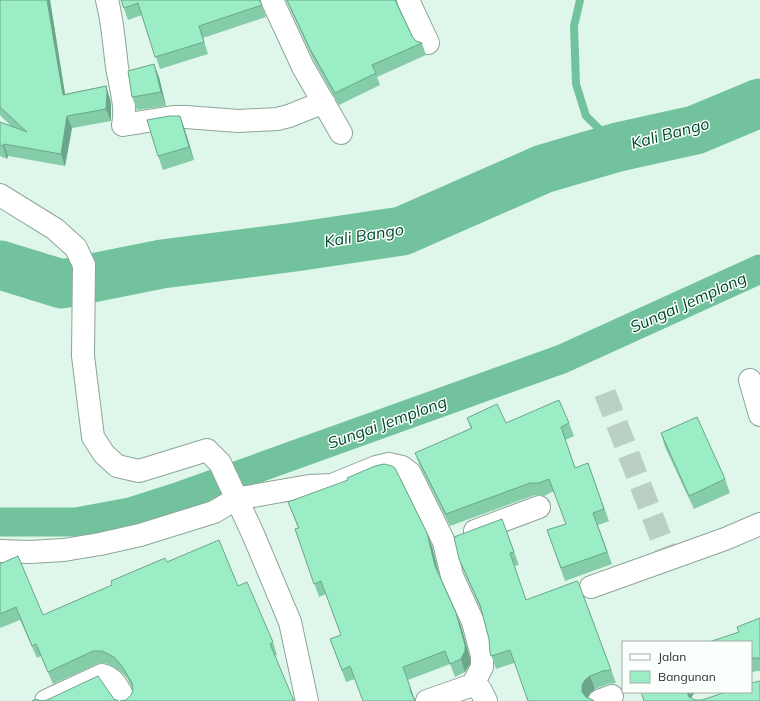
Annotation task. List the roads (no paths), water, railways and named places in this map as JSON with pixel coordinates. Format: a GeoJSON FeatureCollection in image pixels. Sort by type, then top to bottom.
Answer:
{"type":"FeatureCollection","features":[{"type":"Feature","properties":{"kind":"street"},"geometry":{"type":"LineString","coordinates":[[108,0],[114,32],[117,65],[125,116],[123,125],[186,116],[238,121],[276,119],[289,116],[324,102]]}},
{"type":"Feature","properties":{"kind":"street"},"geometry":{"type":"LineString","coordinates":[[272,0],[303,67],[341,133]]}},
{"type":"Feature","properties":{"kind":"street"},"geometry":{"type":"LineString","coordinates":[[408,0],[428,43]]}},
{"type":"Feature","properties":{"kind":"street"},"geometry":{"type":"LineString","coordinates":[[0,195],[55,229],[76,248],[84,264],[83,356],[93,438],[104,454],[117,466],[138,471],[207,450],[220,463],[253,534],[290,622],[308,701]]}},
{"type":"Feature","properties":{"kind":"street"},"geometry":{"type":"LineString","coordinates":[[750,380],[760,415]]}},
{"type":"Feature","properties":{"kind":"street"},"geometry":{"type":"LineString","coordinates":[[0,551],[30,552],[64,550],[100,544],[140,535],[214,512],[234,494],[332,485],[376,467],[389,464],[402,467],[410,473],[444,542],[452,576],[473,622],[482,656],[479,694],[467,687],[427,701]]}},
{"type":"Feature","properties":{"kind":"street"},"geometry":{"type":"LineString","coordinates":[[444,542],[539,507]]}},
{"type":"Feature","properties":{"kind":"street"},"geometry":{"type":"LineString","coordinates":[[591,587],[725,539],[760,524]]}},
{"type":"Feature","properties":{"kind":"street"},"geometry":{"type":"LineString","coordinates":[[46,701],[102,675],[109,676],[116,684],[125,701]]}},
{"type":"Feature","properties":{"kind":"waterway"},"geometry":{"type":"LineString","coordinates":[[580,0],[574,26],[576,84],[586,116],[618,147]]}},
{"type":"Feature","properties":{"kind":"waterway","name":"Kali Bango"},"geometry":{"type":"LineString","coordinates":[[0,265],[62,284],[162,264],[295,247],[402,231],[543,169],[618,147],[695,130],[760,103]]}},
{"type":"Feature","properties":{"kind":"waterway","name":"Sungai Jemplong"},"geometry":{"type":"LineString","coordinates":[[0,522],[76,522],[130,512],[183,495],[562,359],[760,269]]}},
{"type":"Feature","properties":{"kind":"tunnel"},"geometry":{"type":"LineString","coordinates":[[605,393],[669,559]]}}]}
